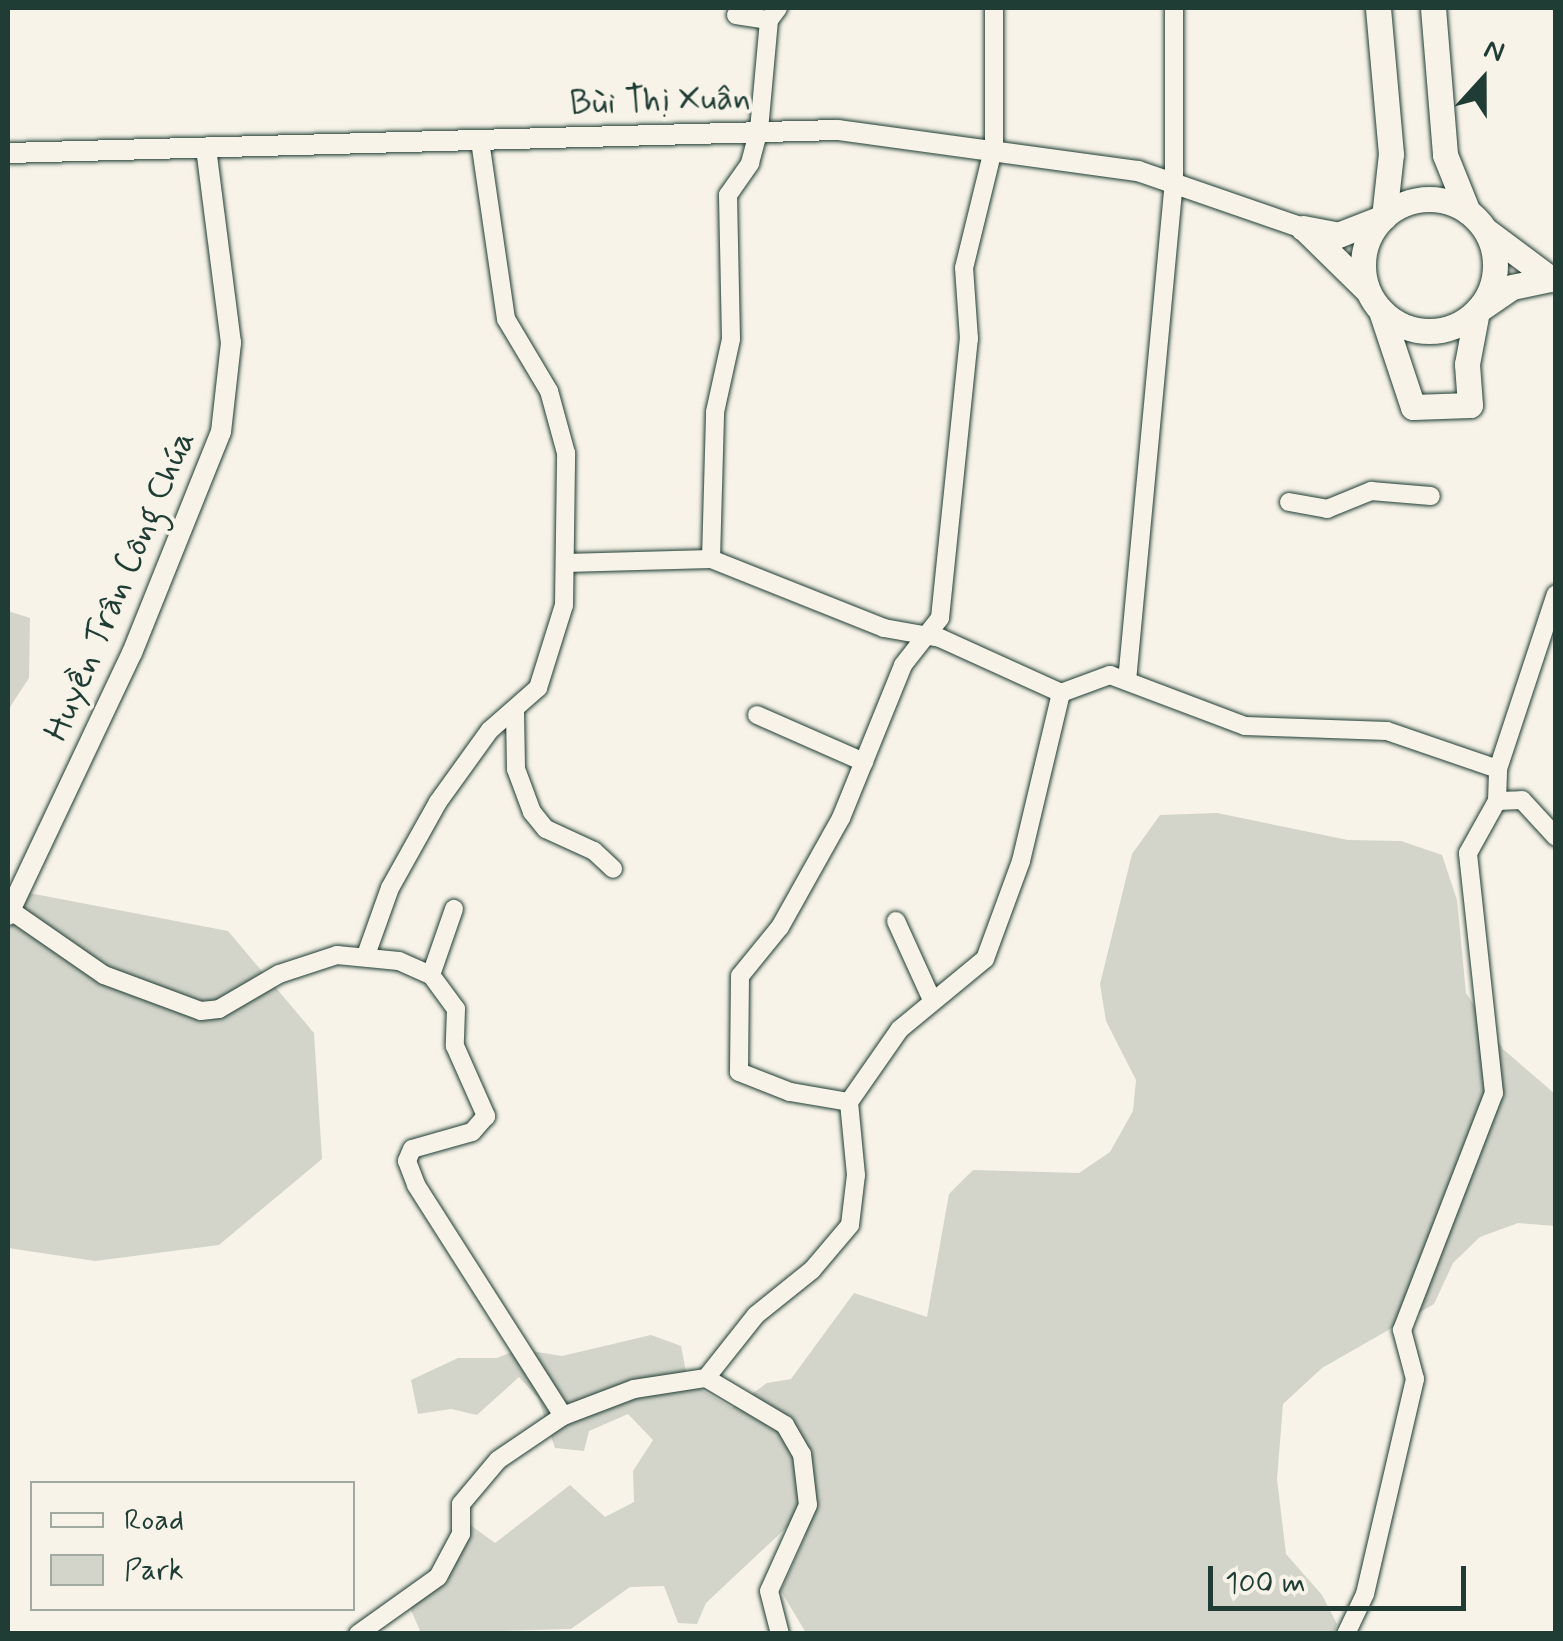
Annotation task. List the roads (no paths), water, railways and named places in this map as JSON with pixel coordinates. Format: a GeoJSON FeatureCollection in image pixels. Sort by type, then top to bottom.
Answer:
{"type":"FeatureCollection","features":[{"type":"Feature","properties":{"kind":"main road"},"geometry":{"type":"LineString","coordinates":[[1364,8],[1370,83],[1391,154]]}},
{"type":"Feature","properties":{"kind":"main road"},"geometry":{"type":"LineString","coordinates":[[1378,8],[1391,154],[1384,216],[1364,253],[1376,302],[1413,407],[1470,405],[1467,364],[1476,311],[1495,271],[1445,156],[1433,8]]}},
{"type":"Feature","properties":{"kind":"main road"},"geometry":{"type":"LineString","coordinates":[[1445,156],[1453,76],[1448,8]]}},
{"type":"Feature","properties":{"kind":"main road"},"geometry":{"type":"LineString","coordinates":[[1303,228],[1338,235],[1425,199],[1476,220],[1554,280]]}},
{"type":"Feature","properties":{"kind":"main road"},"geometry":{"type":"LineString","coordinates":[[1303,228],[1376,302],[1418,330],[1450,327],[1512,287],[1554,280]]}},
{"type":"Feature","properties":{"kind":"street"},"geometry":{"type":"LineString","coordinates":[[850,1102],[742,1076],[736,1066],[742,970],[780,927],[864,762],[903,666],[940,618],[970,340],[964,268],[994,146],[994,8]]}},
{"type":"Feature","properties":{"kind":"street"},"geometry":{"type":"LineString","coordinates":[[1127,681],[1174,181],[1174,8]]}},
{"type":"Feature","properties":{"kind":"street"},"geometry":{"type":"LineString","coordinates":[[711,559],[716,412],[730,339],[728,195],[750,163],[759,130],[773,14],[736,15]]}},
{"type":"Feature","properties":{"kind":"street","name":"Bùi Thị Xuân"},"geometry":{"type":"LineString","coordinates":[[8,153],[838,130],[994,146],[1174,181],[1303,228]]}},
{"type":"Feature","properties":{"kind":"street"},"geometry":{"type":"LineString","coordinates":[[366,955],[390,888],[438,802],[490,730],[515,711],[542,677],[564,605],[566,453],[548,390],[506,318],[480,140]]}},
{"type":"Feature","properties":{"kind":"street","name":"Huyền Trân Công Chúa"},"geometry":{"type":"LineString","coordinates":[[9,913],[132,653],[221,432],[231,343],[206,148]]}},
{"type":"Feature","properties":{"kind":"street"},"geometry":{"type":"LineString","coordinates":[[1288,502],[1327,508],[1371,491],[1431,496]]}},
{"type":"Feature","properties":{"kind":"street"},"geometry":{"type":"LineString","coordinates":[[566,563],[711,559],[884,628],[924,634],[1061,693],[1110,675],[1245,726],[1387,732],[1498,769]]}},
{"type":"Feature","properties":{"kind":"street"},"geometry":{"type":"LineString","coordinates":[[1346,1634],[1365,1594],[1415,1379],[1402,1330],[1494,1093],[1468,853],[1497,801],[1498,769],[1556,594]]}},
{"type":"Feature","properties":{"kind":"street"},"geometry":{"type":"LineString","coordinates":[[706,1378],[756,1315],[812,1270],[850,1225],[856,1175],[850,1102],[900,1029],[932,1000],[978,968],[989,950],[1020,861],[1061,693]]}},
{"type":"Feature","properties":{"kind":"street"},"geometry":{"type":"LineString","coordinates":[[515,711],[516,769],[532,812],[546,829],[594,851],[613,869]]}},
{"type":"Feature","properties":{"kind":"street"},"geometry":{"type":"LineString","coordinates":[[758,715],[864,762]]}},
{"type":"Feature","properties":{"kind":"street"},"geometry":{"type":"LineString","coordinates":[[1497,801],[1522,800],[1556,837]]}},
{"type":"Feature","properties":{"kind":"street"},"geometry":{"type":"LineString","coordinates":[[431,974],[454,910]]}},
{"type":"Feature","properties":{"kind":"street"},"geometry":{"type":"LineString","coordinates":[[9,913],[104,975],[201,1011],[223,1007],[308,962],[366,955],[431,974],[456,1009],[455,1046],[486,1116],[472,1132],[412,1149],[408,1161],[416,1185],[563,1416]]}},
{"type":"Feature","properties":{"kind":"street"},"geometry":{"type":"LineString","coordinates":[[896,921],[932,1000]]}},
{"type":"Feature","properties":{"kind":"street"},"geometry":{"type":"LineString","coordinates":[[358,1634],[438,1577],[460,1534],[460,1504],[498,1460],[563,1416],[634,1390],[706,1378],[784,1425],[802,1454],[808,1505],[769,1591],[780,1634]]}}]}
